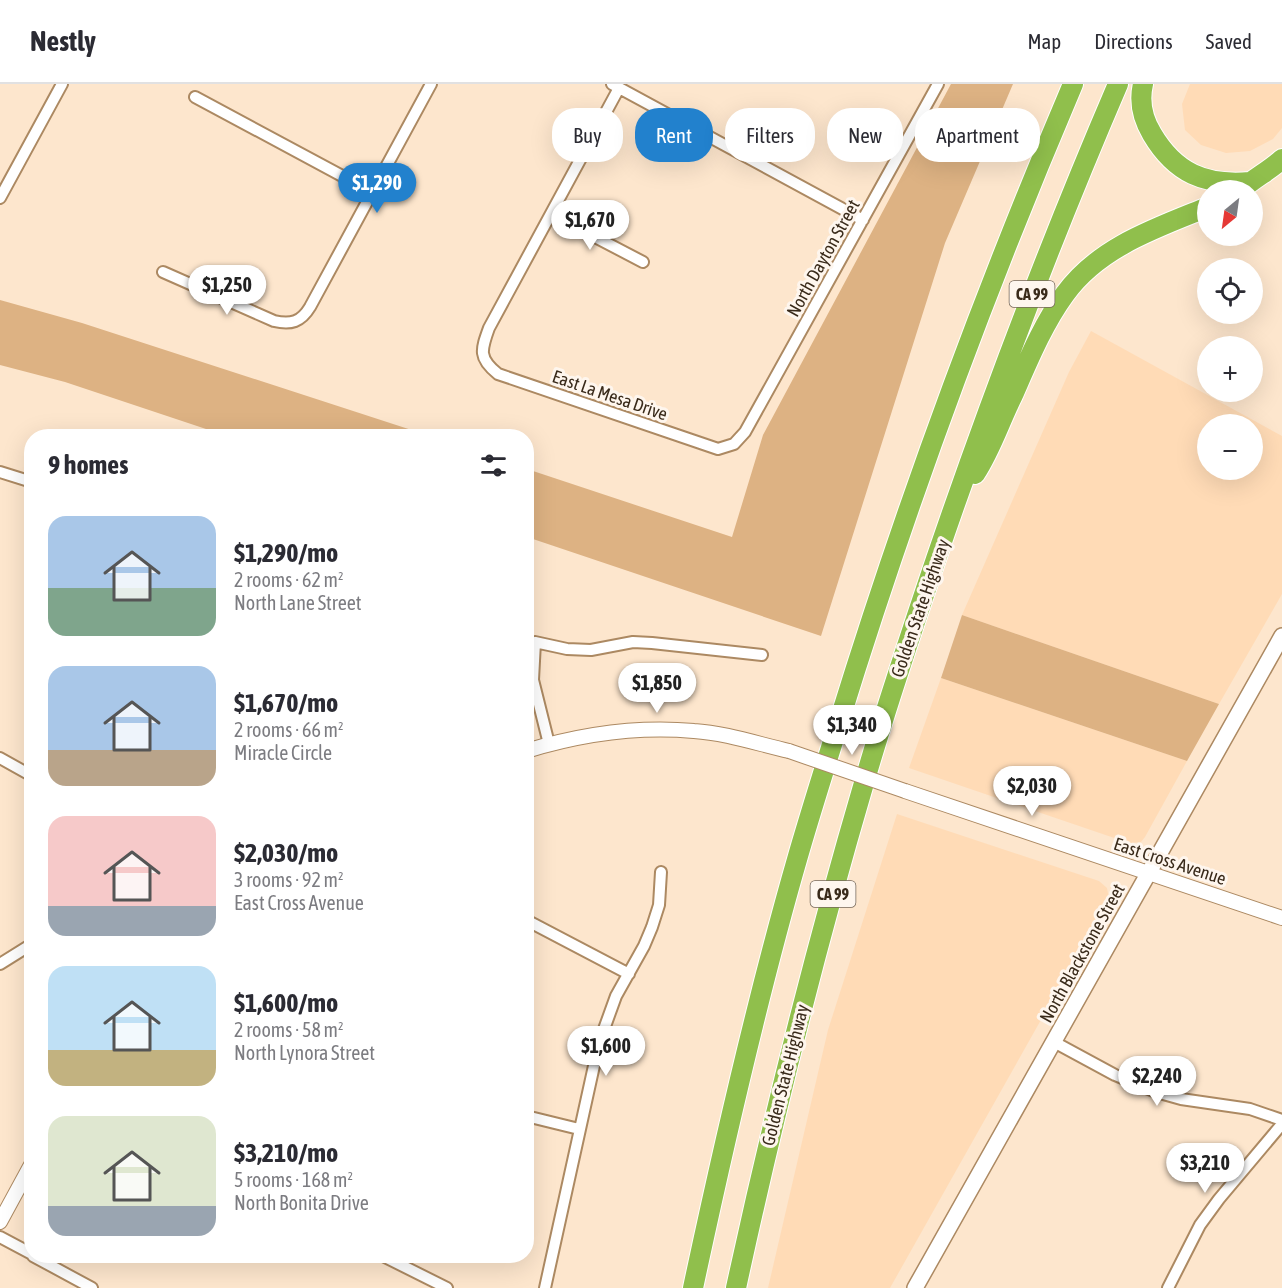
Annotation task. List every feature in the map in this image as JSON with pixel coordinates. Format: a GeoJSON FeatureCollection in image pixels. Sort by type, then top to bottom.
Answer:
{"type":"FeatureCollection","features":[{"type":"Feature","properties":{"kind":"highway","name":"CA 99"},"geometry":{"type":"LineString","coordinates":[[693,1288],[720,1164],[772,953],[798,855],[855,669],[948,395],[1073,84]]}},
{"type":"Feature","properties":{"kind":"highway","name":"Golden State Highway"},"geometry":{"type":"LineString","coordinates":[[736,1288],[767,1144],[796,1030],[858,802],[897,674],[954,506],[1015,338],[1118,84]]}},
{"type":"Feature","properties":{"kind":"highway"},"geometry":{"type":"LineString","coordinates":[[1143,84],[1141,103],[1148,128],[1168,156],[1180,168],[1210,180]]}},
{"type":"Feature","properties":{"kind":"highway"},"geometry":{"type":"LineString","coordinates":[[1256,180],[1266,174],[1282,159]]}},
{"type":"Feature","properties":{"kind":"highway"},"geometry":{"type":"LineString","coordinates":[[954,506],[981,465],[1036,345],[1066,293],[1084,272],[1122,245],[1197,211]]}},
{"type":"Feature","properties":{"kind":"main road","name":"North Blackstone Street"},"geometry":{"type":"LineString","coordinates":[[915,1288],[1282,636]]}},
{"type":"Feature","properties":{"kind":"street"},"geometry":{"type":"LineString","coordinates":[[0,198],[62,84]]}},
{"type":"Feature","properties":{"kind":"street"},"geometry":{"type":"LineString","coordinates":[[163,272],[274,321],[285,324],[297,322],[310,307],[431,84]]}},
{"type":"Feature","properties":{"kind":"street","name":"North Dayton Street"},"geometry":{"type":"LineString","coordinates":[[734,444],[755,416],[938,84]]}},
{"type":"Feature","properties":{"kind":"street"},"geometry":{"type":"LineString","coordinates":[[643,262],[551,214],[615,86],[863,220]]}},
{"type":"Feature","properties":{"kind":"street"},"geometry":{"type":"LineString","coordinates":[[195,97],[372,192]]}},
{"type":"Feature","properties":{"kind":"street","name":"East La Mesa Drive"},"geometry":{"type":"LineString","coordinates":[[551,214],[489,328],[482,348],[483,357],[488,366],[498,374],[513,380],[718,449],[734,444]]}},
{"type":"Feature","properties":{"kind":"street"},"geometry":{"type":"LineString","coordinates":[[0,472],[24,480]]}},
{"type":"Feature","properties":{"kind":"street"},"geometry":{"type":"LineString","coordinates":[[534,661],[535,642],[567,649],[591,650],[633,642],[652,643],[762,656]]}},
{"type":"Feature","properties":{"kind":"street"},"geometry":{"type":"LineString","coordinates":[[534,684],[549,744]]}},
{"type":"Feature","properties":{"kind":"street","name":"East Cross Avenue"},"geometry":{"type":"LineString","coordinates":[[534,749],[577,737],[618,732],[696,731],[734,737],[789,751],[1282,918]]}},
{"type":"Feature","properties":{"kind":"street"},"geometry":{"type":"LineString","coordinates":[[0,758],[24,772]]}},
{"type":"Feature","properties":{"kind":"street"},"geometry":{"type":"LineString","coordinates":[[545,1288],[599,1042],[616,996],[652,927],[659,905],[661,872]]}},
{"type":"Feature","properties":{"kind":"street"},"geometry":{"type":"LineString","coordinates":[[534,924],[629,974]]}},
{"type":"Feature","properties":{"kind":"street"},"geometry":{"type":"LineString","coordinates":[[0,964],[24,949]]}},
{"type":"Feature","properties":{"kind":"street"},"geometry":{"type":"LineString","coordinates":[[1054,1042],[1114,1076],[1156,1092],[1181,1099],[1250,1109],[1282,1120]]}},
{"type":"Feature","properties":{"kind":"street"},"geometry":{"type":"LineString","coordinates":[[534,1118],[579,1129]]}},
{"type":"Feature","properties":{"kind":"street"},"geometry":{"type":"LineString","coordinates":[[1168,1288],[1200,1225],[1282,1124]]}},
{"type":"Feature","properties":{"kind":"street"},"geometry":{"type":"LineString","coordinates":[[0,1222],[24,1178]]}},
{"type":"Feature","properties":{"kind":"street"},"geometry":{"type":"LineString","coordinates":[[0,1237],[24,1250]]}},
{"type":"Feature","properties":{"kind":"street"},"geometry":{"type":"LineString","coordinates":[[47,1263],[92,1288]]}},
{"type":"Feature","properties":{"kind":"street"},"geometry":{"type":"LineString","coordinates":[[397,1263],[447,1288]]}},
{"type":"Feature","properties":{"kind":"shaded area"},"geometry":{"type":"Polygon","coordinates":[[[951,84],[1013,84],[1003,108],[938,108],[951,84]]]}},
{"type":"Feature","properties":{"kind":"shaded area"},"geometry":{"type":"Polygon","coordinates":[[[1190,84],[1282,84],[1282,128],[1273,139],[1250,151],[1226,153],[1201,145],[1185,130],[1182,104],[1190,84]]]}},
{"type":"Feature","properties":{"kind":"shaded area"},"geometry":{"type":"Polygon","coordinates":[[[915,151],[915,162],[980,162],[945,243],[821,636],[534,539],[534,471],[732,537],[763,435],[915,151]]]}},
{"type":"Feature","properties":{"kind":"shaded area"},"geometry":{"type":"Polygon","coordinates":[[[0,300],[82,323],[408,429],[206,429],[65,382],[0,365],[0,300]]]}},
{"type":"Feature","properties":{"kind":"shaded area"},"geometry":{"type":"Polygon","coordinates":[[[1091,331],[1197,389],[1197,402],[1220,402],[1242,414],[1197,414],[1197,480],[1263,480],[1263,426],[1282,436],[1282,594],[1219,704],[962,615],[1069,372],[1091,331]]]}},
{"type":"Feature","properties":{"kind":"shaded area"},"geometry":{"type":"Polygon","coordinates":[[[962,615],[1219,704],[1187,761],[941,678],[962,615]]]}},
{"type":"Feature","properties":{"kind":"shaded area"},"geometry":{"type":"Polygon","coordinates":[[[941,678],[1187,761],[1145,837],[1141,842],[1129,843],[909,768],[941,678]]]}},
{"type":"Feature","properties":{"kind":"shaded area"},"geometry":{"type":"Polygon","coordinates":[[[897,814],[1099,881],[1107,888],[1109,899],[890,1288],[768,1288],[828,1030],[897,814]]]}}]}
